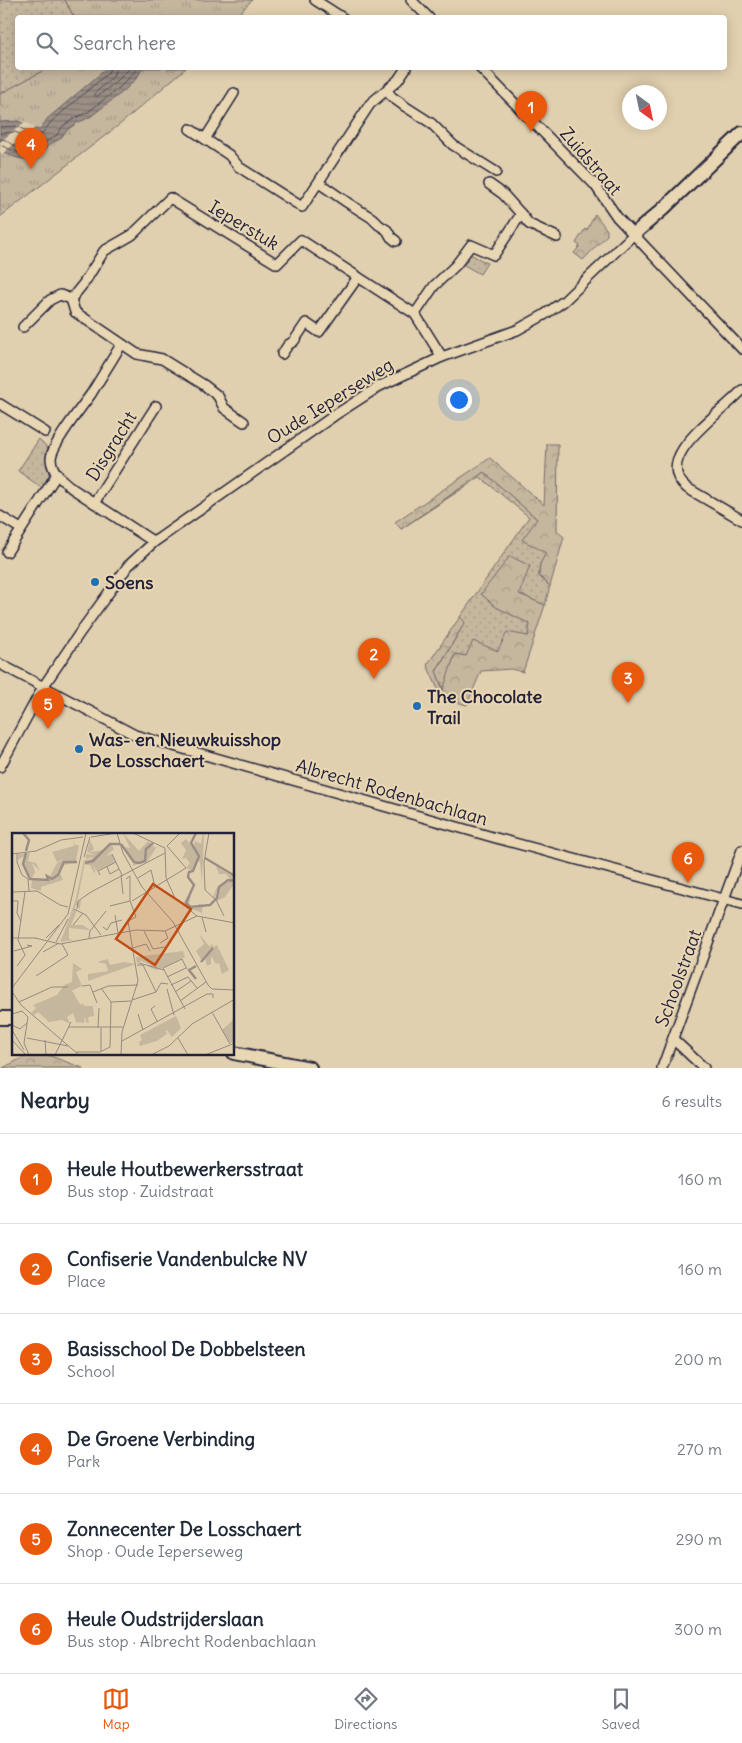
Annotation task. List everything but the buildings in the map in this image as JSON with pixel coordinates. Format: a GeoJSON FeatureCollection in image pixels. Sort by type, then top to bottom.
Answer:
{"type":"FeatureCollection","features":[{"type":"Feature","properties":{"kind":"street"},"geometry":{"type":"LineString","coordinates":[[315,0],[338,15]]}},
{"type":"Feature","properties":{"kind":"street"},"geometry":{"type":"LineString","coordinates":[[411,0],[426,15]]}},
{"type":"Feature","properties":{"kind":"street"},"geometry":{"type":"LineString","coordinates":[[190,129],[229,155],[239,167],[302,207],[320,183],[370,104],[387,91],[405,70]]}},
{"type":"Feature","properties":{"kind":"street","name":"Zuidstraat"},"geometry":{"type":"LineString","coordinates":[[482,70],[595,184],[617,217],[742,349]]}},
{"type":"Feature","properties":{"kind":"street"},"geometry":{"type":"LineString","coordinates":[[387,91],[392,97],[431,123],[453,145],[496,172]]}},
{"type":"Feature","properties":{"kind":"street"},"geometry":{"type":"LineString","coordinates":[[205,139],[234,93]]}},
{"type":"Feature","properties":{"kind":"street","name":"Oude Ieperseweg"},"geometry":{"type":"LineString","coordinates":[[0,767],[43,687],[81,631],[128,566],[154,542],[335,415],[380,386],[442,357],[517,330],[544,315],[564,301],[742,133]]}},
{"type":"Feature","properties":{"kind":"street"},"geometry":{"type":"LineString","coordinates":[[320,183],[348,204],[372,218],[387,230],[396,241]]}},
{"type":"Feature","properties":{"kind":"street"},"geometry":{"type":"LineString","coordinates":[[489,184],[503,194],[529,224],[557,237]]}},
{"type":"Feature","properties":{"kind":"street","name":"Ieperstuk"},"geometry":{"type":"LineString","coordinates":[[71,299],[84,283],[104,251],[132,235],[170,198],[277,264],[301,240],[415,314],[442,357]]}},
{"type":"Feature","properties":{"kind":"street"},"geometry":{"type":"LineString","coordinates":[[415,314],[434,286],[456,265],[471,245],[494,255],[521,214]]}},
{"type":"Feature","properties":{"kind":"street"},"geometry":{"type":"LineString","coordinates":[[282,354],[288,345],[294,341],[306,323],[319,332],[358,277]]}},
{"type":"Feature","properties":{"kind":"street"},"geometry":{"type":"LineString","coordinates":[[23,327],[50,300],[60,295],[71,299],[75,312],[121,345],[137,354],[162,359],[204,385],[218,396],[224,408],[244,422]]}},
{"type":"Feature","properties":{"kind":"street","name":"Disgracht"},"geometry":{"type":"LineString","coordinates":[[121,345],[90,395],[52,436],[52,468],[61,480],[154,542]]}},
{"type":"Feature","properties":{"kind":"street"},"geometry":{"type":"LineString","coordinates":[[742,390],[688,441],[676,460],[676,474],[681,483],[687,488],[742,520]]}},
{"type":"Feature","properties":{"kind":"street"},"geometry":{"type":"LineString","coordinates":[[0,404],[52,436]]}},
{"type":"Feature","properties":{"kind":"street","name":"Disgracht"},"geometry":{"type":"LineString","coordinates":[[94,503],[156,406]]}},
{"type":"Feature","properties":{"kind":"street","name":"Disgracht"},"geometry":{"type":"LineString","coordinates":[[7,552],[57,474]]}},
{"type":"Feature","properties":{"kind":"street"},"geometry":{"type":"LineString","coordinates":[[0,516],[21,529]]}},
{"type":"Feature","properties":{"kind":"street","name":"Albrecht Rodenbachlaan"},"geometry":{"type":"LineString","coordinates":[[0,664],[135,735],[433,820],[742,904]]}},
{"type":"Feature","properties":{"kind":"street","name":"Schoolstraat"},"geometry":{"type":"LineString","coordinates":[[662,1068],[742,850]]}},
{"type":"Feature","properties":{"kind":"street"},"geometry":{"type":"LineString","coordinates":[[673,1039],[704,1068]]}},
{"type":"Feature","properties":{"kind":"street"},"geometry":{"type":"LineString","coordinates":[[235,1053],[310,1068]]}},
{"type":"Feature","properties":{"kind":"green space"},"geometry":{"type":"Polygon","coordinates":[[[0,0],[65,0],[73,15],[15,15],[15,70],[44,70],[0,94],[0,0]]]}},
{"type":"Feature","properties":{"kind":"green space"},"geometry":{"type":"Polygon","coordinates":[[[65,0],[252,0],[238,15],[73,15],[65,0]]]}},
{"type":"Feature","properties":{"kind":"green space"},"geometry":{"type":"Polygon","coordinates":[[[44,70],[184,70],[124,121],[0,217],[0,94],[44,70]]]}},
{"type":"Feature","properties":{"kind":"green space"},"geometry":{"type":"Polygon","coordinates":[[[595,214],[607,230],[607,235],[583,260],[574,253],[580,246],[576,243],[585,229],[587,230],[595,214]]]}},
{"type":"Feature","properties":{"kind":"green space"},"geometry":{"type":"Polygon","coordinates":[[[470,254],[487,263],[480,274],[464,265],[470,254]]]}},
{"type":"Feature","properties":{"kind":"green space"},"geometry":{"type":"Polygon","coordinates":[[[39,439],[48,448],[46,452],[49,475],[42,488],[18,471],[39,439]]]}},
{"type":"Feature","properties":{"kind":"green space"},"geometry":{"type":"Polygon","coordinates":[[[547,444],[558,444],[557,531],[564,537],[550,586],[539,576],[540,564],[546,553],[522,540],[537,519],[484,472],[401,529],[395,522],[490,458],[544,505],[547,444]]]}},
{"type":"Feature","properties":{"kind":"green space"},"geometry":{"type":"Polygon","coordinates":[[[484,472],[537,519],[546,553],[540,564],[539,576],[550,586],[545,605],[519,594],[481,594],[496,607],[530,624],[528,636],[499,651],[467,656],[455,654],[444,690],[436,672],[465,622],[460,617],[529,517],[480,477],[401,529],[484,472]]]}},
{"type":"Feature","properties":{"kind":"green space"},"geometry":{"type":"Polygon","coordinates":[[[510,556],[530,566],[519,594],[545,605],[523,672],[511,669],[481,671],[467,705],[442,698],[427,665],[460,617],[465,622],[436,671],[443,690],[455,654],[466,656],[473,641],[498,651],[507,632],[528,636],[530,624],[496,607],[481,594],[510,556]]]}},
{"type":"Feature","properties":{"kind":"green space"},"geometry":{"type":"Polygon","coordinates":[[[27,1056],[50,1056],[83,1068],[3,1068],[27,1056]]]}},
{"type":"Feature","properties":{"kind":"water"},"geometry":{"type":"Polygon","coordinates":[[[105,70],[142,70],[124,91],[90,117],[67,130],[60,139],[50,144],[37,159],[17,158],[0,149],[0,122],[18,121],[40,130],[47,119],[105,70]]]}},
{"type":"Feature","properties":{"kind":"pier"},"geometry":{"type":"Polygon","coordinates":[[[25,122],[35,128],[2,154],[0,152],[0,142],[25,122]]]}},
{"type":"Feature","properties":{"kind":"place","name":"Heule Houtbewerkersstraat"},"geometry":{"type":"Point","coordinates":[531,132]}},
{"type":"Feature","properties":{"kind":"place","name":"De Groene Verbinding"},"geometry":{"type":"Point","coordinates":[31,169]}},
{"type":"Feature","properties":{"kind":"place","name":"Soens"},"geometry":{"type":"Point","coordinates":[95,582]}},
{"type":"Feature","properties":{"kind":"place","name":"Confiserie Vandenbulcke NV"},"geometry":{"type":"Point","coordinates":[374,679]}},
{"type":"Feature","properties":{"kind":"place","name":"Basisschool De Dobbelsteen"},"geometry":{"type":"Point","coordinates":[628,703]}},
{"type":"Feature","properties":{"kind":"place","name":"The Chocolate Trail"},"geometry":{"type":"Point","coordinates":[417,706]}},
{"type":"Feature","properties":{"kind":"place","name":"Zonnecenter De Losschaert"},"geometry":{"type":"Point","coordinates":[48,729]}},
{"type":"Feature","properties":{"kind":"place","name":"Was- en Nieuwkuisshop De Losschaert"},"geometry":{"type":"Point","coordinates":[79,749]}},
{"type":"Feature","properties":{"kind":"place","name":"Heule Oudstrijderslaan"},"geometry":{"type":"Point","coordinates":[688,883]}}]}
